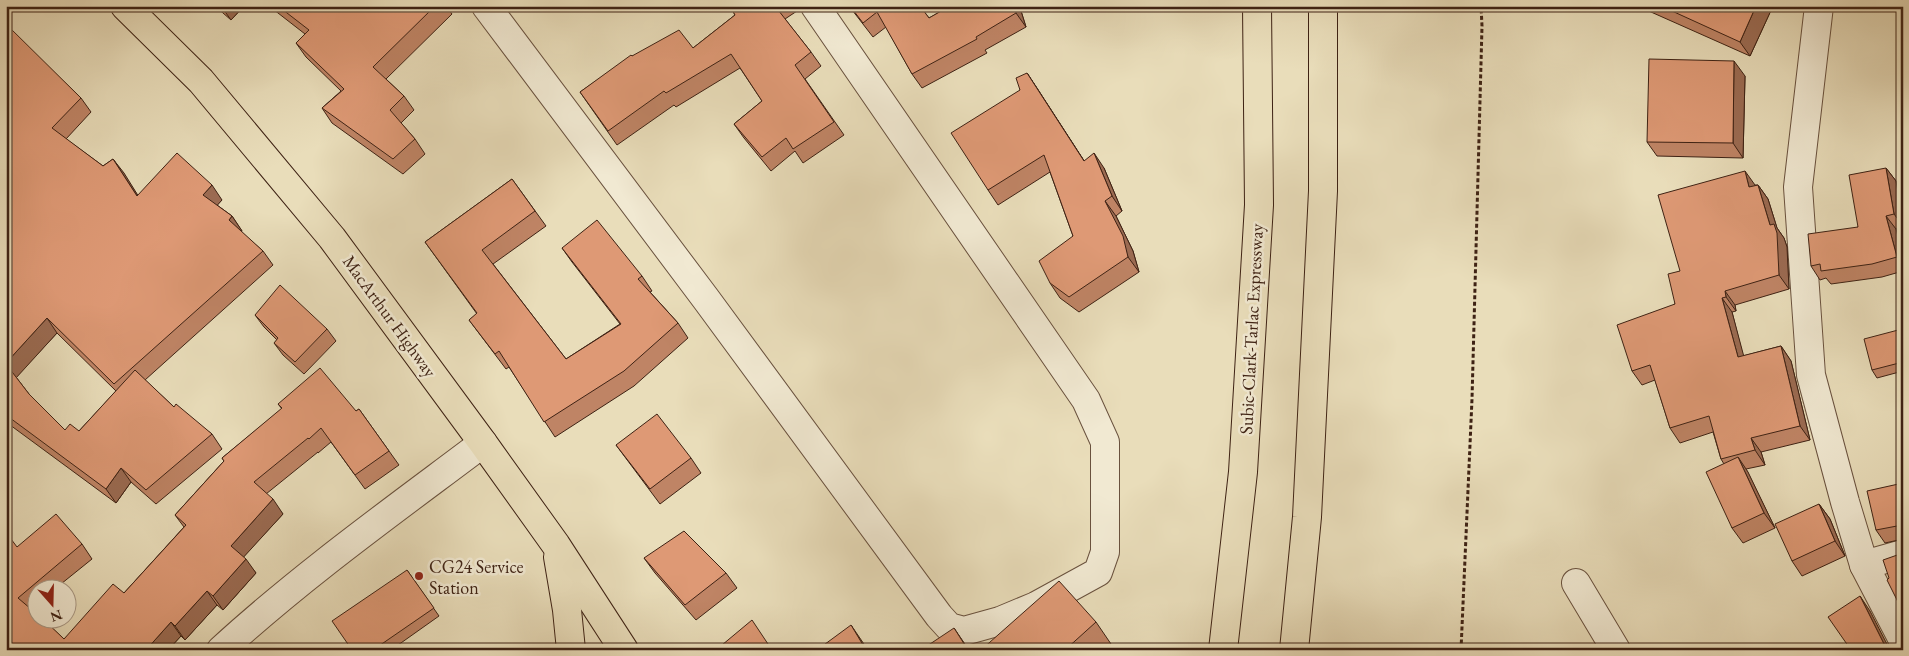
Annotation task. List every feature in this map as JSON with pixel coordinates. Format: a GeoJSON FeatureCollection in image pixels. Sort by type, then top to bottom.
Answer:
{"type":"FeatureCollection","features":[{"type":"Feature","properties":{"kind":"highway","name":"MacArthur Highway"},"geometry":{"type":"LineString","coordinates":[[125,6],[201,81],[332,238],[556,545],[624,650]]}},
{"type":"Feature","properties":{"kind":"highway","name":"Subic-Clark-Tarlac Expressway"},"geometry":{"type":"LineString","coordinates":[[1223,650],[1243,472],[1258,215],[1257,6]]}},
{"type":"Feature","properties":{"kind":"highway"},"geometry":{"type":"LineString","coordinates":[[1294,650],[1307,517],[1323,191],[1323,6]]}},
{"type":"Feature","properties":{"kind":"highway"},"geometry":{"type":"LineString","coordinates":[[556,545],[567,610],[571,650]]}},
{"type":"Feature","properties":{"kind":"street"},"geometry":{"type":"LineString","coordinates":[[486,6],[706,299],[939,616],[949,627],[964,631],[1000,621],[1036,606],[1098,572],[1105,552],[1104,442],[1086,400],[815,6]]}},
{"type":"Feature","properties":{"kind":"street"},"geometry":{"type":"LineString","coordinates":[[1819,6],[1798,187],[1811,375],[1845,502],[1864,564],[1903,640]]}},
{"type":"Feature","properties":{"kind":"street"},"geometry":{"type":"LineString","coordinates":[[221,650],[264,611],[483,443]]}},
{"type":"Feature","properties":{"kind":"street"},"geometry":{"type":"LineString","coordinates":[[1864,564],[1903,554]]}},
{"type":"Feature","properties":{"kind":"street"},"geometry":{"type":"LineString","coordinates":[[1576,583],[1616,650]]}},
{"type":"Feature","properties":{"kind":"path"},"geometry":{"type":"LineString","coordinates":[[1461,650],[1472,399],[1481,6]]}},
{"type":"Feature","properties":{"kind":"building"},"geometry":{"type":"Polygon","coordinates":[[[278,6],[435,6],[373,67],[404,96],[390,110],[415,139],[393,159],[322,108],[344,89],[296,43],[309,30],[278,6]]]}},
{"type":"Feature","properties":{"kind":"building"},"geometry":{"type":"Polygon","coordinates":[[[730,6],[775,6],[811,52],[795,65],[834,122],[793,149],[786,138],[762,157],[734,124],[762,101],[731,54],[666,93],[664,91],[608,131],[580,92],[631,55],[679,30],[693,48],[735,15],[730,6]]]}},
{"type":"Feature","properties":{"kind":"building"},"geometry":{"type":"Polygon","coordinates":[[[850,6],[920,6],[929,18],[950,6],[1014,6],[1016,13],[976,37],[977,39],[912,74],[877,12],[863,23],[850,6]]]}},
{"type":"Feature","properties":{"kind":"building"},"geometry":{"type":"Polygon","coordinates":[[[1661,6],[1756,6],[1740,42],[1661,6]]]}},
{"type":"Feature","properties":{"kind":"building"},"geometry":{"type":"Polygon","coordinates":[[[8,26],[81,98],[52,128],[103,166],[113,159],[137,196],[177,153],[212,185],[203,195],[232,216],[229,220],[263,251],[114,384],[47,318],[6,363],[6,27],[8,26]]]}},
{"type":"Feature","properties":{"kind":"building"},"geometry":{"type":"Polygon","coordinates":[[[1649,59],[1734,61],[1733,143],[1647,142],[1649,59]]]}},
{"type":"Feature","properties":{"kind":"building"},"geometry":{"type":"Polygon","coordinates":[[[1027,73],[1084,161],[1094,153],[1112,196],[1105,201],[1123,236],[1128,257],[1069,297],[1050,283],[1039,261],[1073,236],[1044,155],[988,190],[951,133],[1020,90],[1016,78],[1027,73]]]}},
{"type":"Feature","properties":{"kind":"building"},"geometry":{"type":"Polygon","coordinates":[[[1886,168],[1894,214],[1886,216],[1897,257],[1872,264],[1821,271],[1820,264],[1811,266],[1808,234],[1858,227],[1849,175],[1886,168]]]}},
{"type":"Feature","properties":{"kind":"building"},"geometry":{"type":"Polygon","coordinates":[[[1745,171],[1749,187],[1758,185],[1770,225],[1774,224],[1777,233],[1779,275],[1725,291],[1726,297],[1722,298],[1738,357],[1781,346],[1800,426],[1751,438],[1755,450],[1721,459],[1709,416],[1670,428],[1650,365],[1632,371],[1617,325],[1675,304],[1668,274],[1680,271],[1658,195],[1745,171]]]}},
{"type":"Feature","properties":{"kind":"building"},"geometry":{"type":"Polygon","coordinates":[[[512,179],[535,211],[482,250],[566,359],[621,324],[562,248],[597,220],[642,276],[638,279],[678,323],[624,371],[544,422],[499,351],[495,354],[469,320],[477,313],[425,242],[512,179]]]}},
{"type":"Feature","properties":{"kind":"building"},"geometry":{"type":"Polygon","coordinates":[[[280,285],[327,329],[295,362],[274,343],[278,338],[255,315],[280,285]]]}},
{"type":"Feature","properties":{"kind":"building"},"geometry":{"type":"Polygon","coordinates":[[[1902,329],[1903,362],[1872,370],[1864,339],[1902,329]]]}},
{"type":"Feature","properties":{"kind":"building"},"geometry":{"type":"Polygon","coordinates":[[[6,364],[29,394],[65,430],[70,424],[79,431],[135,370],[174,407],[176,404],[212,434],[146,490],[121,468],[106,489],[6,415],[6,364]]]}},
{"type":"Feature","properties":{"kind":"building"},"geometry":{"type":"Polygon","coordinates":[[[320,368],[356,411],[359,409],[389,451],[355,475],[321,428],[254,482],[273,499],[231,546],[246,559],[213,596],[207,591],[175,626],[171,622],[146,650],[6,650],[6,541],[11,539],[17,547],[56,514],[82,544],[42,578],[28,578],[28,590],[18,598],[28,606],[28,628],[52,628],[64,639],[74,628],[78,628],[78,623],[113,584],[124,593],[186,525],[175,515],[224,461],[222,458],[282,408],[278,404],[320,368]]]}},
{"type":"Feature","properties":{"kind":"building"},"geometry":{"type":"Polygon","coordinates":[[[657,414],[691,458],[650,489],[616,445],[657,414]]]}},
{"type":"Feature","properties":{"kind":"building"},"geometry":{"type":"Polygon","coordinates":[[[1738,457],[1764,513],[1732,528],[1706,472],[1738,457]]]}},
{"type":"Feature","properties":{"kind":"building"},"geometry":{"type":"Polygon","coordinates":[[[1903,483],[1903,529],[1897,526],[1876,530],[1867,491],[1903,483]]]}},
{"type":"Feature","properties":{"kind":"building"},"geometry":{"type":"Polygon","coordinates":[[[1819,504],[1835,541],[1792,561],[1775,524],[1819,504]]]}},
{"type":"Feature","properties":{"kind":"building"},"geometry":{"type":"Polygon","coordinates":[[[684,531],[726,573],[685,605],[644,558],[684,531]]]}},
{"type":"Feature","properties":{"kind":"building"},"geometry":{"type":"Polygon","coordinates":[[[1903,553],[1903,612],[1887,580],[1889,578],[1883,560],[1903,553]]]}},
{"type":"Feature","properties":{"kind":"building"},"geometry":{"type":"Polygon","coordinates":[[[407,570],[434,608],[373,650],[352,650],[332,621],[407,570]]]}},
{"type":"Feature","properties":{"kind":"building"},"geometry":{"type":"Polygon","coordinates":[[[1059,581],[1096,622],[1065,650],[981,650],[1059,581]]]}},
{"type":"Feature","properties":{"kind":"building"},"geometry":{"type":"Polygon","coordinates":[[[1860,596],[1887,650],[1851,650],[1828,617],[1860,596]]]}},
{"type":"Feature","properties":{"kind":"building"},"geometry":{"type":"Polygon","coordinates":[[[752,620],[772,650],[716,650],[752,620]]]}},
{"type":"Feature","properties":{"kind":"building"},"geometry":{"type":"Polygon","coordinates":[[[851,625],[866,650],[817,650],[851,625]]]}},
{"type":"Feature","properties":{"kind":"building"},"geometry":{"type":"Polygon","coordinates":[[[954,628],[968,650],[921,650],[954,628]]]}},
{"type":"Feature","properties":{"kind":"place","name":"CG24 Service Station"},"geometry":{"type":"Point","coordinates":[419,576]}}]}
